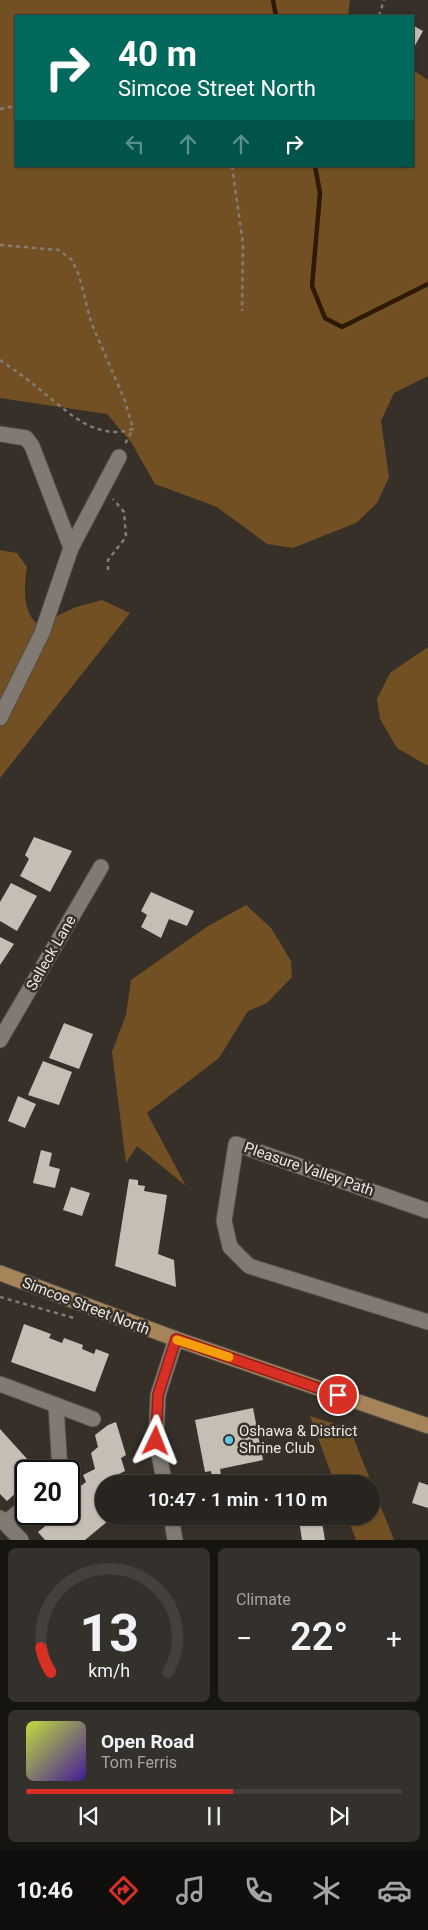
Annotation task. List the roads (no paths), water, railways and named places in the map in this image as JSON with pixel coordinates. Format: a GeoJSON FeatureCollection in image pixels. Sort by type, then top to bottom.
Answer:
{"type":"FeatureCollection","features":[{"type":"Feature","properties":{"kind":"main road","name":"Simcoe Street North"},"geometry":{"type":"LineString","coordinates":[[0,1273],[176,1339],[428,1426]]}},
{"type":"Feature","properties":{"kind":"street"},"geometry":{"type":"LineString","coordinates":[[0,434],[26,438],[32,446],[71,548]]}},
{"type":"Feature","properties":{"kind":"street"},"geometry":{"type":"LineString","coordinates":[[0,718],[42,633],[71,548],[119,457]]}},
{"type":"Feature","properties":{"kind":"street","name":"Selleck Lane"},"geometry":{"type":"LineString","coordinates":[[0,1040],[101,867]]}},
{"type":"Feature","properties":{"kind":"street","name":"Pleasure Valley Path"},"geometry":{"type":"LineString","coordinates":[[428,1211],[236,1144],[224,1221],[230,1247],[249,1266],[428,1322]]}},
{"type":"Feature","properties":{"kind":"street"},"geometry":{"type":"LineString","coordinates":[[163,1475],[156,1441],[158,1395],[176,1339]]}},
{"type":"Feature","properties":{"kind":"street"},"geometry":{"type":"LineString","coordinates":[[0,1384],[93,1419]]}},
{"type":"Feature","properties":{"kind":"street"},"geometry":{"type":"LineString","coordinates":[[56,1405],[59,1460]]}},
{"type":"Feature","properties":{"kind":"street"},"geometry":{"type":"LineString","coordinates":[[15,1513],[3,1521],[21,1540]]}},
{"type":"Feature","properties":{"kind":"street"},"geometry":{"type":"LineString","coordinates":[[173,1525],[176,1540]]}},
{"type":"Feature","properties":{"kind":"waterway"},"geometry":{"type":"LineString","coordinates":[[273,0],[276,15]]}},
{"type":"Feature","properties":{"kind":"waterway"},"geometry":{"type":"LineString","coordinates":[[315,167],[320,193],[312,286],[325,318],[342,327],[428,284]]}},
{"type":"Feature","properties":{"kind":"place","name":"Oshawa & District Shrine Club"},"geometry":{"type":"Point","coordinates":[229,1440]}}]}
